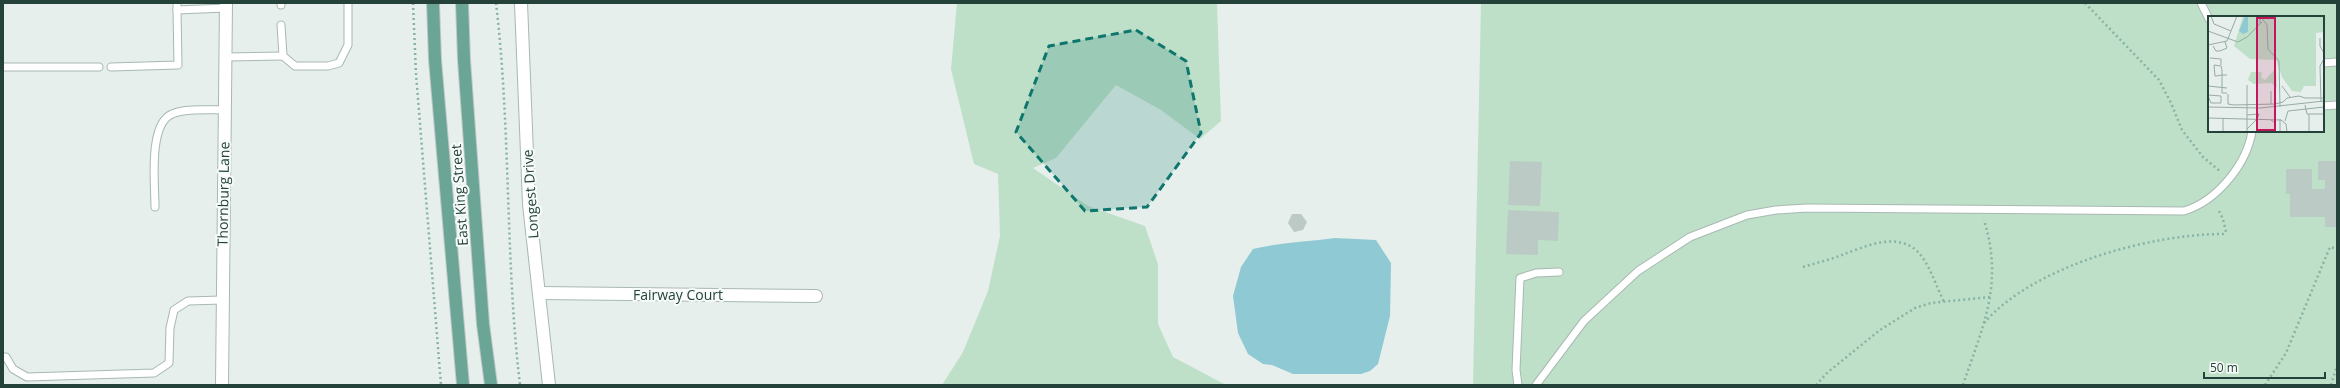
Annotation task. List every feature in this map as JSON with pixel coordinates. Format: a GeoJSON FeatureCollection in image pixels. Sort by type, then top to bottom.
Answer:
{"type":"FeatureCollection","features":[{"type":"Feature","properties":{"kind":"main road","name":"East King Street"},"geometry":{"type":"LineString","coordinates":[[433,3],[436,68],[463,385]]}},
{"type":"Feature","properties":{"kind":"main road","name":"East King Street"},"geometry":{"type":"LineString","coordinates":[[462,3],[464,60],[483,324],[491,385]]}},
{"type":"Feature","properties":{"kind":"street","name":"Longest Drive"},"geometry":{"type":"LineString","coordinates":[[521,3],[529,204],[549,385]]}},
{"type":"Feature","properties":{"kind":"street","name":"Thornburg Lane"},"geometry":{"type":"LineString","coordinates":[[222,385],[226,5]]}},
{"type":"Feature","properties":{"kind":"street","name":"Fairway Court"},"geometry":{"type":"LineString","coordinates":[[539,293],[816,296]]}},
{"type":"Feature","properties":{"kind":"lane"},"geometry":{"type":"LineString","coordinates":[[226,57],[282,56],[295,66],[328,66],[339,63],[348,46],[348,3]]}},
{"type":"Feature","properties":{"kind":"lane"},"geometry":{"type":"LineString","coordinates":[[2201,3],[2208,17]]}},
{"type":"Feature","properties":{"kind":"lane"},"geometry":{"type":"LineString","coordinates":[[111,66],[178,65],[177,6],[226,5]]}},
{"type":"Feature","properties":{"kind":"lane"},"geometry":{"type":"LineString","coordinates":[[281,25],[282,56]]}},
{"type":"Feature","properties":{"kind":"lane"},"geometry":{"type":"LineString","coordinates":[[2324,63],[2337,62]]}},
{"type":"Feature","properties":{"kind":"lane"},"geometry":{"type":"LineString","coordinates":[[3,67],[99,66]]}},
{"type":"Feature","properties":{"kind":"lane"},"geometry":{"type":"LineString","coordinates":[[2324,106],[2337,106]]}},
{"type":"Feature","properties":{"kind":"lane"},"geometry":{"type":"LineString","coordinates":[[155,208],[155,146],[158,128],[171,114],[202,110],[224,110]]}},
{"type":"Feature","properties":{"kind":"lane"},"geometry":{"type":"LineString","coordinates":[[1536,385],[1584,321],[1638,271],[1690,238],[1747,215],[1776,210],[1807,208],[2184,211],[2198,207],[2228,178],[2240,163],[2250,142],[2252,132]]}},
{"type":"Feature","properties":{"kind":"lane"},"geometry":{"type":"LineString","coordinates":[[1518,385],[1516,370],[1520,278],[1536,273],[1559,272]]}},
{"type":"Feature","properties":{"kind":"lane"},"geometry":{"type":"LineString","coordinates":[[3,357],[6,357],[13,369],[27,377],[154,373],[169,363],[170,328],[174,310],[188,301],[222,300]]}},
{"type":"Feature","properties":{"kind":"path"},"geometry":{"type":"LineString","coordinates":[[413,3],[416,74],[442,385]]}},
{"type":"Feature","properties":{"kind":"path"},"geometry":{"type":"LineString","coordinates":[[496,3],[501,47],[510,277],[520,385]]}},
{"type":"Feature","properties":{"kind":"path"},"geometry":{"type":"LineString","coordinates":[[2085,3],[2159,80],[2182,130],[2191,143],[2203,157],[2228,178]]}},
{"type":"Feature","properties":{"kind":"path"},"geometry":{"type":"LineString","coordinates":[[1963,385],[1984,323],[1990,297],[1993,252],[1979,209]]}},
{"type":"Feature","properties":{"kind":"path"},"geometry":{"type":"LineString","coordinates":[[1984,323],[2018,292],[2070,267],[2170,237],[2223,234],[2226,232],[2225,226],[2218,209]]}},
{"type":"Feature","properties":{"kind":"path"},"geometry":{"type":"LineString","coordinates":[[1804,267],[1868,245],[1889,242],[1901,244],[1916,251],[1924,261],[1944,302]]}},
{"type":"Feature","properties":{"kind":"path"},"geometry":{"type":"LineString","coordinates":[[2265,385],[2286,353],[2330,247],[2337,249]]}},
{"type":"Feature","properties":{"kind":"path"},"geometry":{"type":"LineString","coordinates":[[1816,385],[1828,372],[1900,316],[1921,305],[1990,297]]}},
{"type":"Feature","properties":{"kind":"path"},"geometry":{"type":"LineString","coordinates":[[2331,385],[2337,366]]}},
{"type":"Feature","properties":{"kind":"highlighted area"},"geometry":{"type":"Polygon","coordinates":[[[1136,30],[1186,61],[1201,133],[1147,207],[1085,211],[1016,132],[1049,46],[1136,30]]]}},
{"type":"Feature","properties":{"kind":"green space"},"geometry":{"type":"Polygon","coordinates":[[[957,3],[1217,3],[1221,121],[1200,139],[1161,110],[1116,85],[1056,158],[1033,168],[1088,206],[1145,226],[1158,264],[1158,324],[1173,357],[1226,385],[942,385],[963,352],[988,291],[1000,236],[998,174],[974,164],[951,69],[957,3]]]}},
{"type":"Feature","properties":{"kind":"green space"},"geometry":{"type":"Polygon","coordinates":[[[1481,3],[2337,3],[2337,385],[1473,385],[1481,3]]]}},
{"type":"Feature","properties":{"kind":"water"},"geometry":{"type":"Polygon","coordinates":[[[1335,238],[1376,240],[1391,263],[1390,316],[1378,364],[1370,371],[1361,374],[1293,374],[1272,365],[1263,364],[1248,354],[1238,333],[1233,296],[1241,267],[1253,249],[1284,243],[1335,238]]]}},
{"type":"Feature","properties":{"kind":"building"},"geometry":{"type":"Polygon","coordinates":[[[1510,161],[1542,162],[1540,206],[1508,205],[1510,161]]]}},
{"type":"Feature","properties":{"kind":"building"},"geometry":{"type":"Polygon","coordinates":[[[2318,161],[2337,161],[2337,227],[2325,227],[2325,217],[2290,217],[2290,194],[2286,194],[2286,169],[2312,169],[2312,189],[2325,189],[2325,180],[2318,180],[2318,161]]]}},
{"type":"Feature","properties":{"kind":"building"},"geometry":{"type":"Polygon","coordinates":[[[1508,210],[1559,212],[1558,241],[1538,240],[1538,255],[1506,254],[1508,210]]]}},
{"type":"Feature","properties":{"kind":"building"},"geometry":{"type":"Polygon","coordinates":[[[1292,214],[1301,214],[1307,222],[1303,230],[1294,232],[1288,223],[1292,214]]]}}]}
